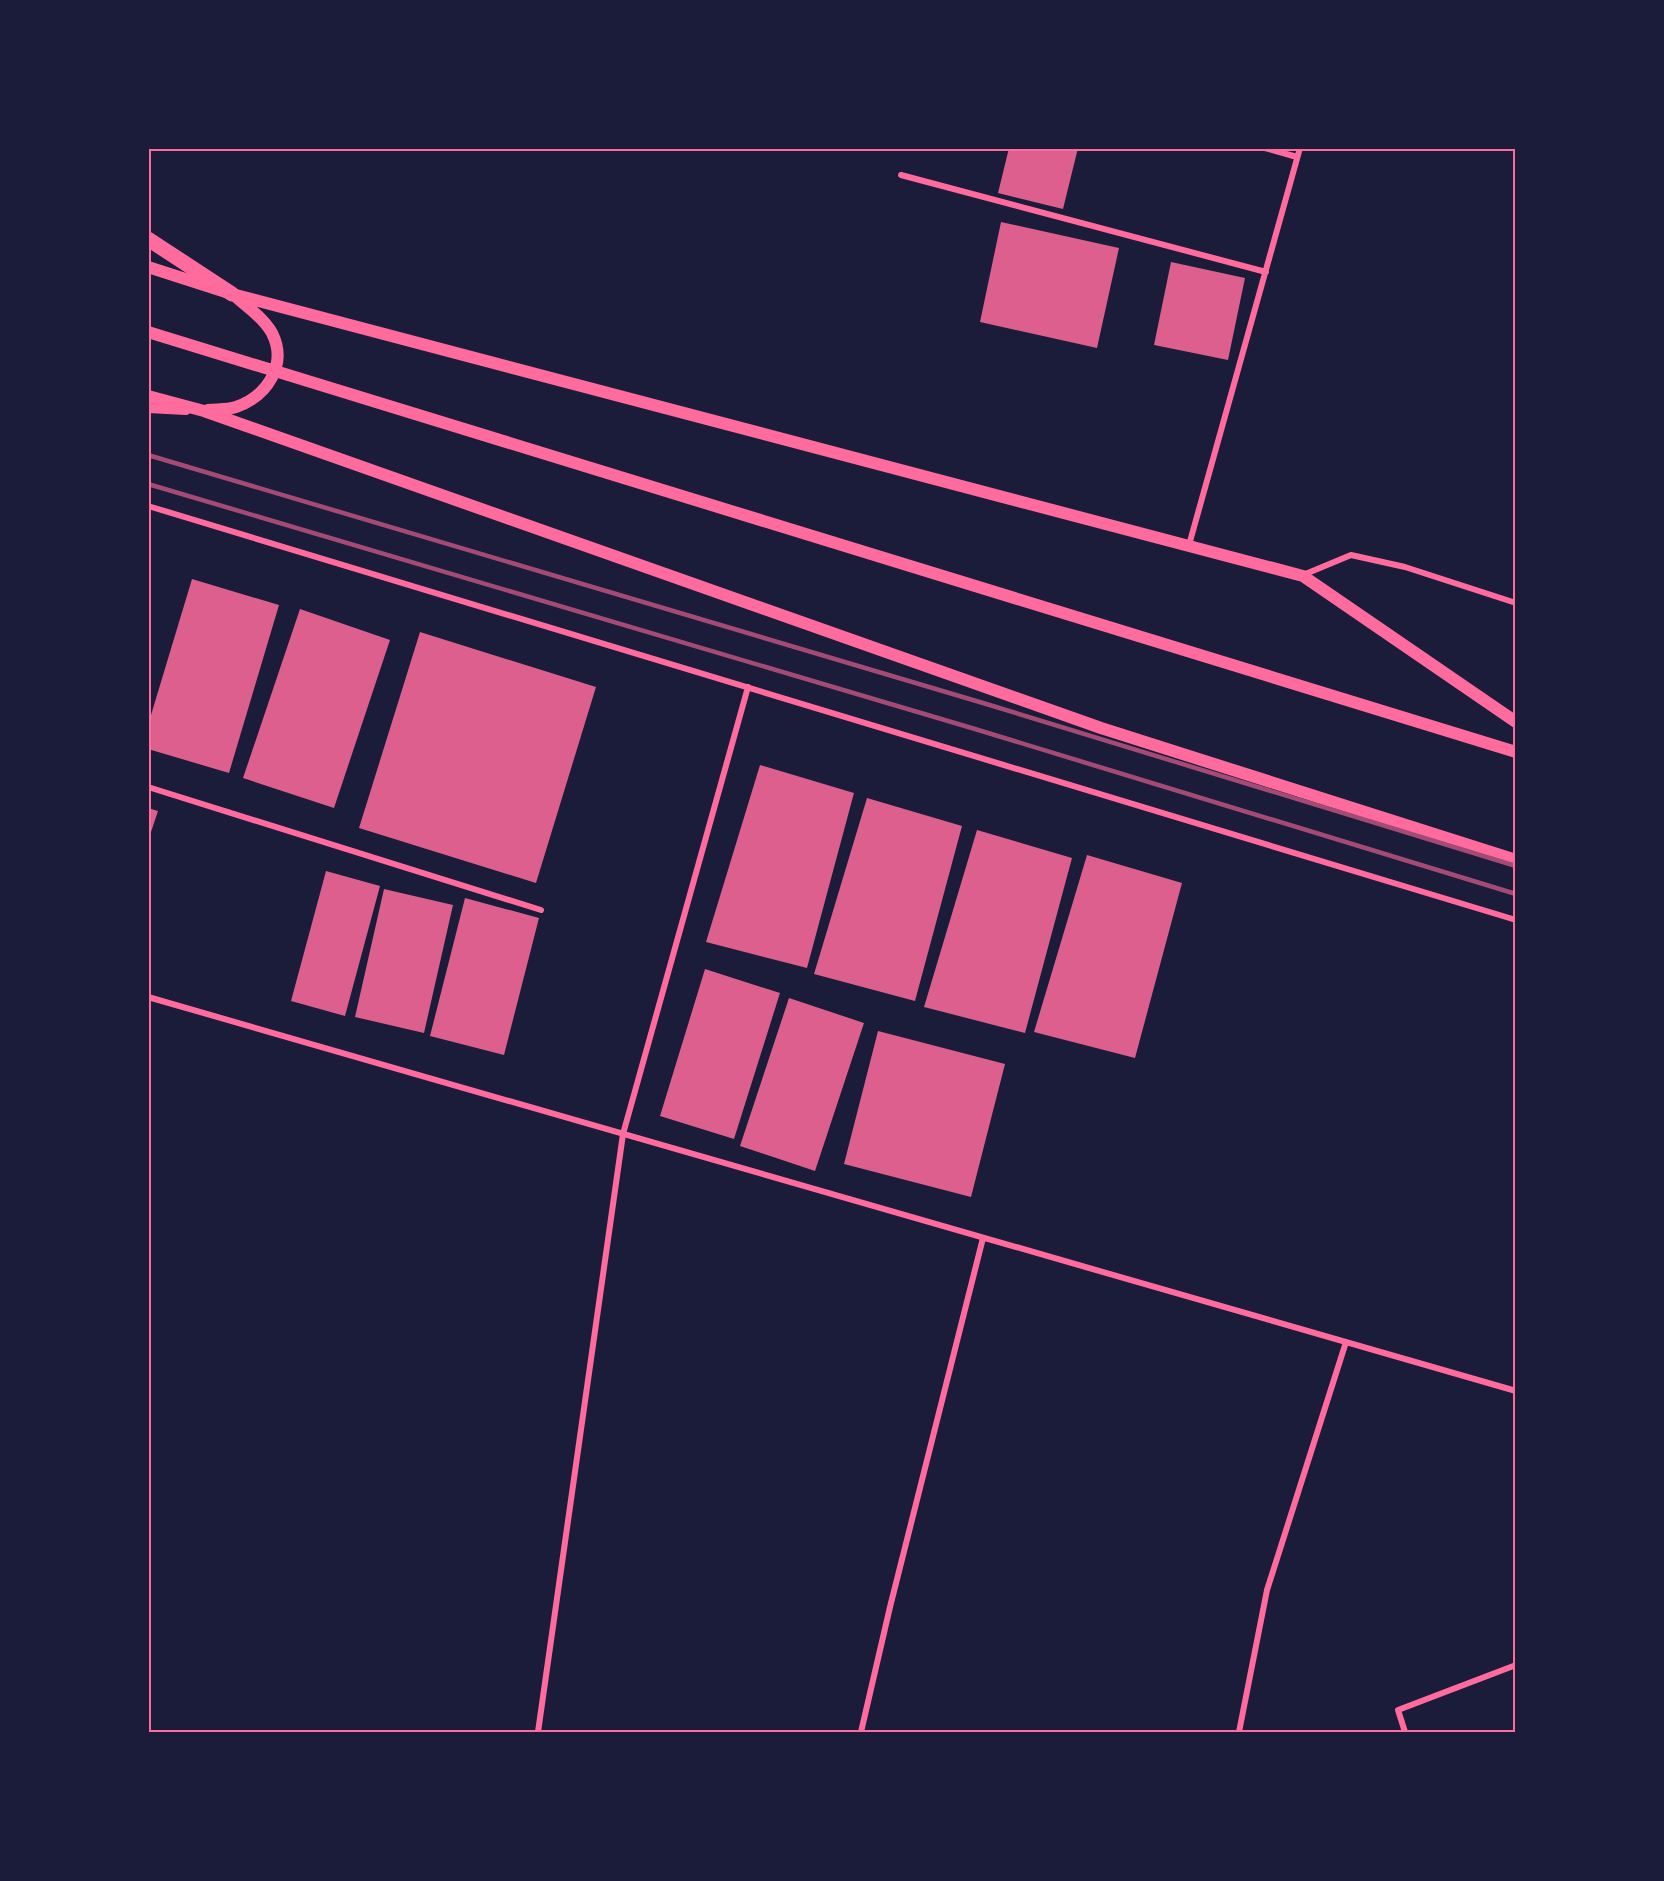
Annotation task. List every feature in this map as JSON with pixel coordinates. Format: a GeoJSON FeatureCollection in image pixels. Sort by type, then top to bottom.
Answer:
{"type":"FeatureCollection","features":[{"type":"Feature","properties":{"kind":"main road"},"geometry":{"type":"LineString","coordinates":[[148,239],[232,294],[258,316],[272,333],[278,352],[277,369],[269,384],[252,399],[235,407],[204,411]]}},
{"type":"Feature","properties":{"kind":"main road"},"geometry":{"type":"LineString","coordinates":[[148,267],[232,294],[1302,576],[1515,722]]}},
{"type":"Feature","properties":{"kind":"main road"},"geometry":{"type":"LineString","coordinates":[[148,332],[1515,752]]}},
{"type":"Feature","properties":{"kind":"main road"},"geometry":{"type":"LineString","coordinates":[[148,396],[204,411],[1101,728],[1515,860]]}},
{"type":"Feature","properties":{"kind":"street"},"geometry":{"type":"LineString","coordinates":[[1265,148],[1297,157]]}},
{"type":"Feature","properties":{"kind":"street"},"geometry":{"type":"LineString","coordinates":[[1189,545],[1300,148]]}},
{"type":"Feature","properties":{"kind":"street"},"geometry":{"type":"LineString","coordinates":[[901,175],[1266,272]]}},
{"type":"Feature","properties":{"kind":"street"},"geometry":{"type":"LineString","coordinates":[[148,408],[204,411]]}},
{"type":"Feature","properties":{"kind":"street"},"geometry":{"type":"LineString","coordinates":[[148,506],[1515,920]]}},
{"type":"Feature","properties":{"kind":"street"},"geometry":{"type":"LineString","coordinates":[[1302,576],[1351,555],[1405,567],[1515,603]]}},
{"type":"Feature","properties":{"kind":"street"},"geometry":{"type":"LineString","coordinates":[[538,1732],[623,1134],[748,687]]}},
{"type":"Feature","properties":{"kind":"street"},"geometry":{"type":"LineString","coordinates":[[148,787],[541,909]]}},
{"type":"Feature","properties":{"kind":"street"},"geometry":{"type":"LineString","coordinates":[[148,997],[1515,1391]]}},
{"type":"Feature","properties":{"kind":"street"},"geometry":{"type":"LineString","coordinates":[[861,1732],[890,1607],[983,1238]]}},
{"type":"Feature","properties":{"kind":"street"},"geometry":{"type":"LineString","coordinates":[[1239,1732],[1268,1590],[1346,1342]]}},
{"type":"Feature","properties":{"kind":"street"},"geometry":{"type":"LineString","coordinates":[[1405,1732],[1398,1710],[1515,1665]]}},
{"type":"Feature","properties":{"kind":"building"},"geometry":{"type":"Polygon","coordinates":[[[1009,148],[1078,148],[1063,209],[998,193],[1009,148]]]}},
{"type":"Feature","properties":{"kind":"building"},"geometry":{"type":"Polygon","coordinates":[[[1001,222],[1119,248],[1097,348],[980,322],[1001,222]]]}},
{"type":"Feature","properties":{"kind":"building"},"geometry":{"type":"Polygon","coordinates":[[[1171,262],[1245,278],[1228,360],[1154,345],[1171,262]]]}},
{"type":"Feature","properties":{"kind":"building"},"geometry":{"type":"Polygon","coordinates":[[[192,579],[279,605],[229,773],[148,749],[148,725],[192,579]]]}},
{"type":"Feature","properties":{"kind":"building"},"geometry":{"type":"Polygon","coordinates":[[[300,609],[390,640],[334,808],[243,778],[300,609]]]}},
{"type":"Feature","properties":{"kind":"building"},"geometry":{"type":"Polygon","coordinates":[[[420,632],[596,687],[536,883],[359,828],[420,632]]]}},
{"type":"Feature","properties":{"kind":"building"},"geometry":{"type":"Polygon","coordinates":[[[760,765],[854,793],[807,968],[706,942],[760,765]]]}},
{"type":"Feature","properties":{"kind":"building"},"geometry":{"type":"Polygon","coordinates":[[[867,798],[962,826],[915,1001],[814,974],[867,798]]]}},
{"type":"Feature","properties":{"kind":"building"},"geometry":{"type":"Polygon","coordinates":[[[148,808],[158,811],[149,838],[148,838],[148,808]]]}},
{"type":"Feature","properties":{"kind":"building"},"geometry":{"type":"Polygon","coordinates":[[[977,830],[1072,858],[1025,1033],[924,1007],[977,830]]]}},
{"type":"Feature","properties":{"kind":"building"},"geometry":{"type":"Polygon","coordinates":[[[1087,855],[1182,883],[1135,1058],[1034,1032],[1087,855]]]}},
{"type":"Feature","properties":{"kind":"building"},"geometry":{"type":"Polygon","coordinates":[[[326,871],[380,886],[345,1016],[291,1001],[326,871]]]}},
{"type":"Feature","properties":{"kind":"building"},"geometry":{"type":"Polygon","coordinates":[[[384,889],[453,905],[424,1033],[355,1017],[384,889]]]}},
{"type":"Feature","properties":{"kind":"building"},"geometry":{"type":"Polygon","coordinates":[[[465,898],[539,918],[504,1055],[430,1036],[465,898]]]}},
{"type":"Feature","properties":{"kind":"building"},"geometry":{"type":"Polygon","coordinates":[[[705,969],[780,993],[734,1139],[660,1116],[705,969]]]}},
{"type":"Feature","properties":{"kind":"building"},"geometry":{"type":"Polygon","coordinates":[[[789,998],[864,1023],[815,1171],[740,1146],[789,998]]]}},
{"type":"Feature","properties":{"kind":"building"},"geometry":{"type":"Polygon","coordinates":[[[878,1031],[1005,1064],[971,1197],[844,1164],[878,1031]]]}},
{"type":"Feature","properties":{"kind":"railway"},"geometry":{"type":"LineString","coordinates":[[148,455],[983,703],[1516,866]]}},
{"type":"Feature","properties":{"kind":"railway"},"geometry":{"type":"LineString","coordinates":[[148,484],[975,729],[1516,894]]}}]}
